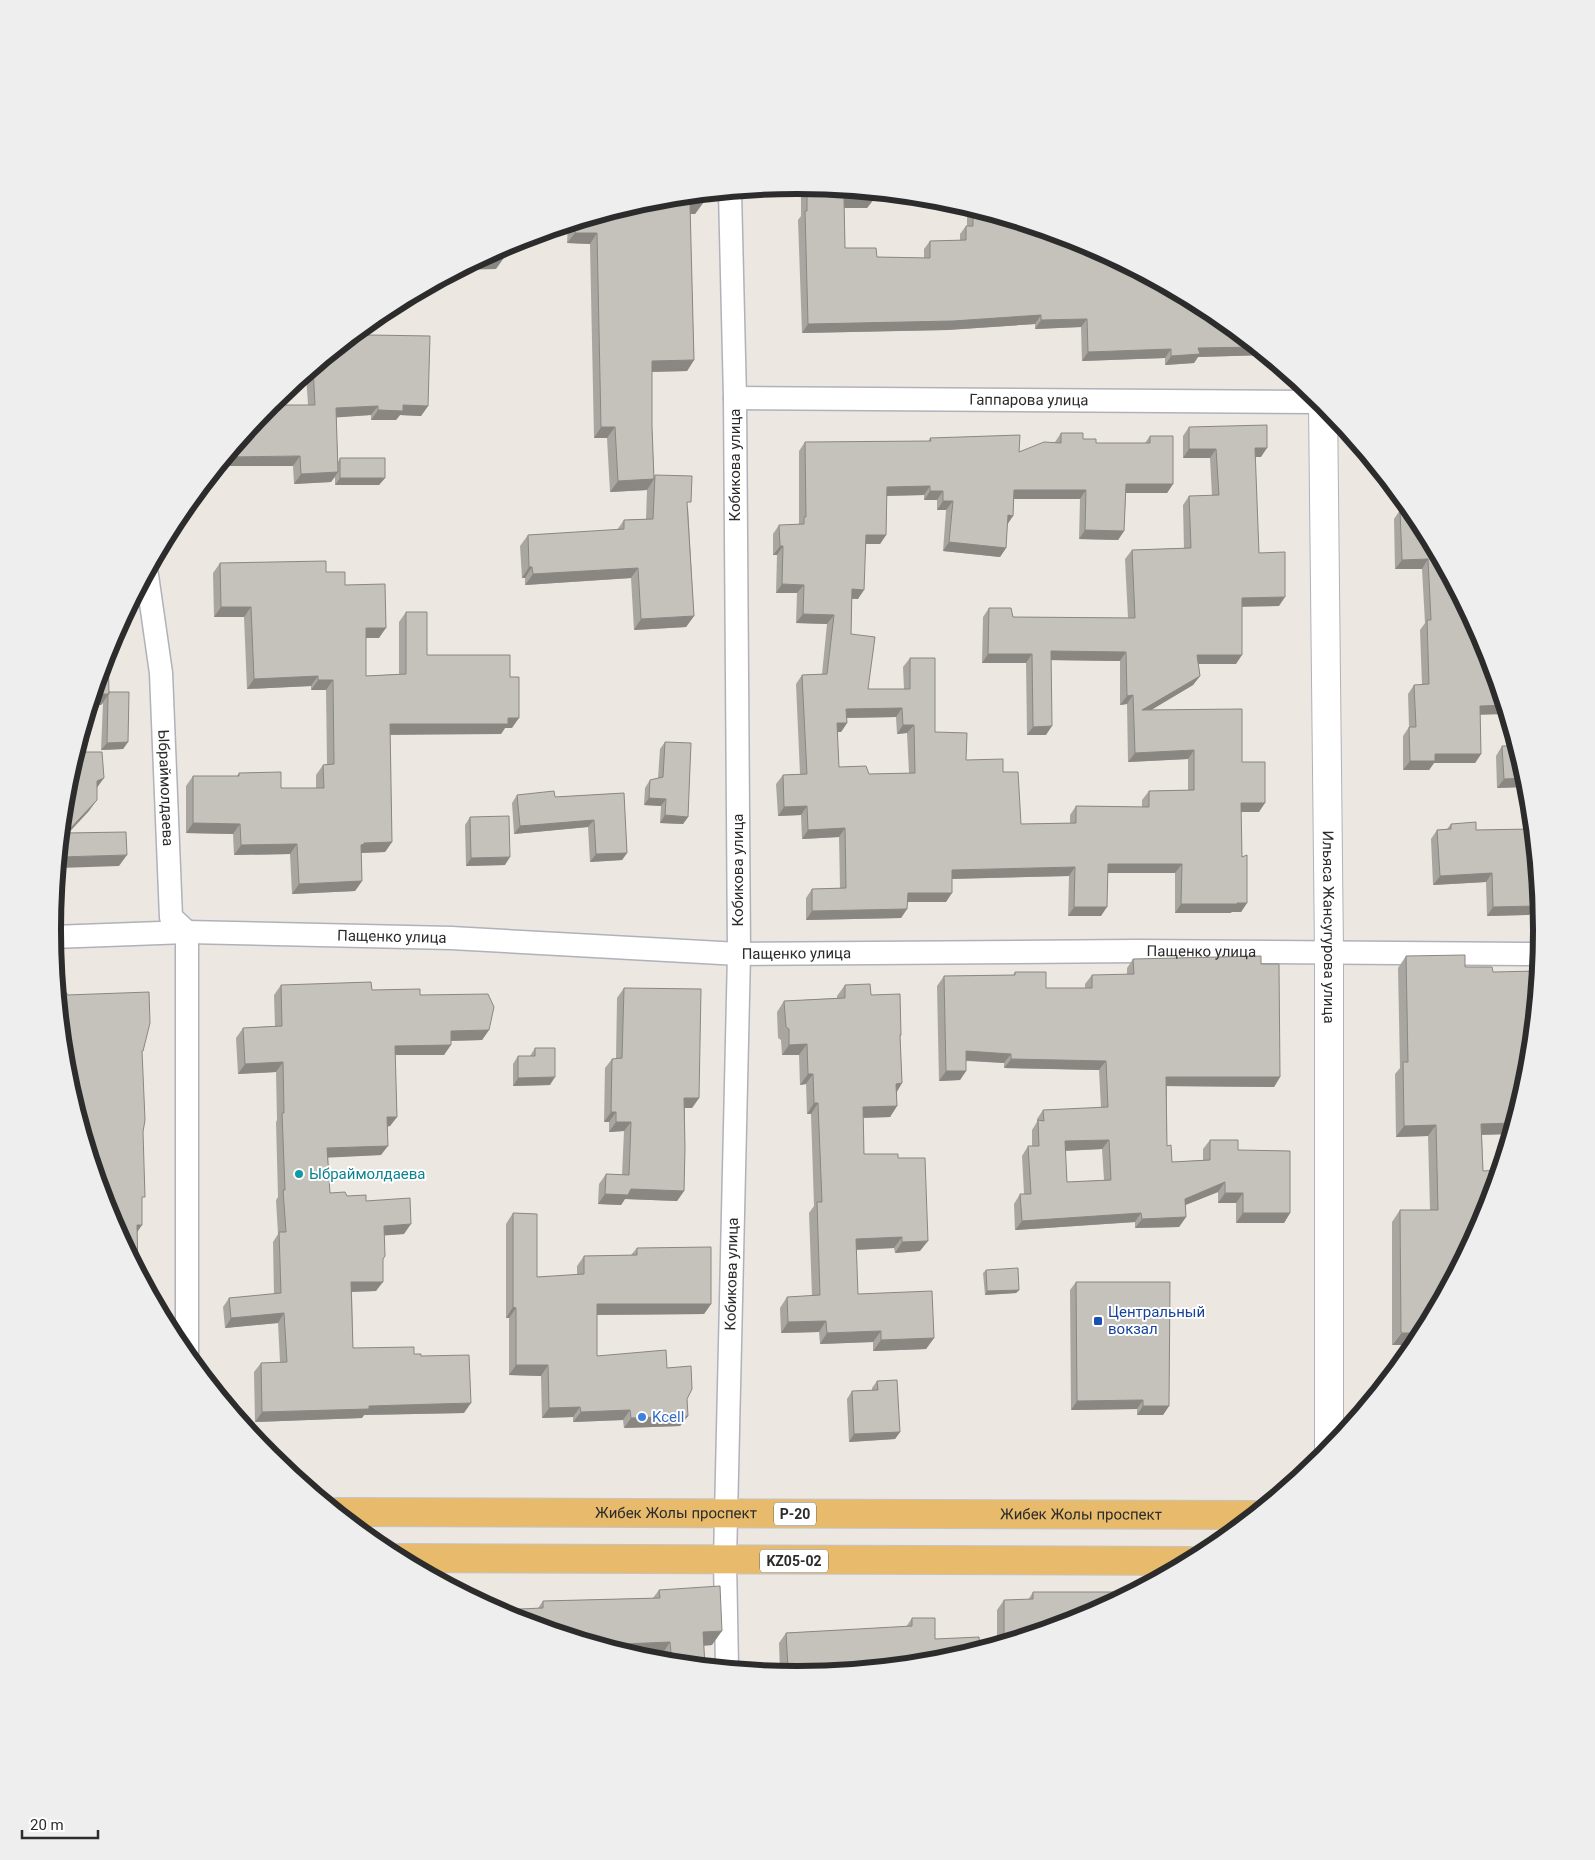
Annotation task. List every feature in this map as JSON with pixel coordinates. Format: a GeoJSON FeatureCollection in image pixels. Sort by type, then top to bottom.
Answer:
{"type":"FeatureCollection","features":[{"type":"Feature","properties":{"kind":"highway","name":"Жибек Жолы проспект"},"geometry":{"type":"LineString","coordinates":[[347,1512],[1245,1515]]}},
{"type":"Feature","properties":{"kind":"highway","name":"KZ05-02"},"geometry":{"type":"LineString","coordinates":[[413,1558],[1177,1561]]}},
{"type":"Feature","properties":{"kind":"street","name":"Кобикова улица"},"geometry":{"type":"LineString","coordinates":[[727,1663],[725,1560],[739,954],[735,398],[730,197]]}},
{"type":"Feature","properties":{"kind":"street","name":"Гаппарова улица"},"geometry":{"type":"LineString","coordinates":[[735,398],[1310,402]]}},
{"type":"Feature","properties":{"kind":"street","name":"Ильяса Жансугурова улица"},"geometry":{"type":"LineString","coordinates":[[1323,415],[1329,953],[1329,1439]]}},
{"type":"Feature","properties":{"kind":"street","name":"Ыбраймолдаева"},"geometry":{"type":"LineString","coordinates":[[148,584],[161,673],[171,917],[187,932]]}},
{"type":"Feature","properties":{"kind":"street","name":"Пащенко улица"},"geometry":{"type":"LineString","coordinates":[[61,937],[187,932],[451,938],[739,954],[1137,951],[1533,954]]}},
{"type":"Feature","properties":{"kind":"street"},"geometry":{"type":"LineString","coordinates":[[187,932],[187,1342]]}},
{"type":"Feature","properties":{"kind":"building"},"geometry":{"type":"Polygon","coordinates":[[[807,194],[874,198],[844,199],[845,248],[876,248],[877,257],[930,258],[930,241],[966,240],[966,226],[973,226],[973,215],[1034,233],[1079,250],[1166,292],[1247,347],[1198,348],[1200,354],[1171,356],[1171,349],[1088,352],[1087,319],[1041,320],[1041,315],[953,321],[808,324],[805,211],[807,211],[807,194]]]}},
{"type":"Feature","properties":{"kind":"building"},"geometry":{"type":"Polygon","coordinates":[[[703,200],[703,203],[690,204],[694,360],[652,361],[654,479],[618,481],[615,427],[601,427],[597,233],[575,233],[575,229],[607,219],[654,208],[703,200]]]}},
{"type":"Feature","properties":{"kind":"building"},"geometry":{"type":"Polygon","coordinates":[[[364,335],[430,336],[428,406],[403,405],[403,411],[378,410],[378,406],[336,408],[338,472],[301,474],[300,456],[234,457],[281,405],[315,405],[313,375],[364,335]]]}},
{"type":"Feature","properties":{"kind":"building"},"geometry":{"type":"Polygon","coordinates":[[[1267,425],[1267,448],[1255,448],[1259,553],[1285,552],[1285,597],[1242,598],[1242,655],[1197,655],[1200,676],[1142,710],[1242,709],[1242,762],[1265,762],[1265,803],[1241,803],[1242,857],[1247,855],[1247,903],[1181,904],[1182,864],[1108,864],[1107,907],[1074,907],[1075,867],[952,870],[952,893],[908,893],[907,909],[812,911],[812,889],[846,888],[845,828],[808,830],[807,806],[784,807],[783,775],[807,774],[802,675],[827,674],[834,615],[803,614],[804,585],[782,584],[783,546],[780,546],[779,525],[804,524],[804,517],[806,517],[805,442],[931,441],[930,438],[1020,435],[1019,452],[1044,442],[1061,443],[1061,433],[1083,433],[1083,439],[1096,439],[1096,443],[1150,443],[1150,436],[1173,436],[1173,484],[1126,484],[1124,531],[1085,530],[1086,490],[1014,490],[1013,516],[1008,515],[1006,548],[949,542],[953,501],[943,501],[943,491],[930,491],[930,486],[887,487],[886,535],[866,535],[864,590],[852,589],[851,634],[875,637],[868,689],[910,689],[910,658],[935,658],[935,732],[967,733],[966,760],[1003,759],[1003,772],[1018,772],[1021,824],[1076,823],[1076,806],[1149,807],[1149,791],[1194,790],[1194,750],[1135,753],[1133,695],[1127,696],[1126,652],[1051,651],[1052,726],[1033,727],[1032,654],[988,654],[989,608],[1011,608],[1013,617],[1135,618],[1132,550],[1191,548],[1189,496],[1219,495],[1216,449],[1189,449],[1189,427],[1267,425]],[[902,708],[846,709],[847,723],[837,723],[839,767],[866,766],[869,774],[915,773],[914,725],[903,725],[902,708]]]}},
{"type":"Feature","properties":{"kind":"building"},"geometry":{"type":"Polygon","coordinates":[[[340,458],[385,458],[385,478],[340,478],[340,458]]]}},
{"type":"Feature","properties":{"kind":"building"},"geometry":{"type":"Polygon","coordinates":[[[655,475],[692,476],[691,502],[687,502],[694,616],[641,619],[638,568],[533,574],[532,567],[529,567],[528,535],[624,529],[624,520],[653,519],[655,475]]]}},
{"type":"Feature","properties":{"kind":"building"},"geometry":{"type":"Polygon","coordinates":[[[1400,510],[1402,510],[1410,521],[1458,604],[1478,648],[1495,693],[1499,705],[1480,706],[1481,754],[1435,754],[1435,761],[1410,761],[1409,727],[1416,727],[1414,685],[1429,684],[1427,620],[1431,620],[1428,559],[1402,560],[1400,510]]]}},
{"type":"Feature","properties":{"kind":"building"},"geometry":{"type":"Polygon","coordinates":[[[326,561],[326,572],[345,572],[345,585],[385,584],[386,628],[366,628],[366,676],[406,674],[406,612],[427,612],[427,655],[510,655],[510,677],[519,677],[519,718],[508,718],[508,724],[390,724],[392,842],[364,843],[361,845],[362,881],[299,884],[297,844],[241,845],[240,824],[193,823],[193,776],[239,776],[239,773],[281,772],[281,788],[324,788],[323,765],[334,764],[333,680],[318,680],[318,676],[254,679],[251,607],[221,607],[220,563],[326,561]]]}},
{"type":"Feature","properties":{"kind":"building"},"geometry":{"type":"Polygon","coordinates":[[[108,671],[109,694],[100,694],[108,671]]]}},
{"type":"Feature","properties":{"kind":"building"},"geometry":{"type":"Polygon","coordinates":[[[109,692],[129,692],[128,742],[107,743],[109,692]]]}},
{"type":"Feature","properties":{"kind":"building"},"geometry":{"type":"Polygon","coordinates":[[[665,742],[691,743],[688,817],[665,815],[666,799],[649,798],[650,780],[663,777],[665,742]]]}},
{"type":"Feature","properties":{"kind":"building"},"geometry":{"type":"Polygon","coordinates":[[[1502,746],[1511,746],[1518,778],[1504,779],[1502,746]]]}},
{"type":"Feature","properties":{"kind":"building"},"geometry":{"type":"Polygon","coordinates":[[[83,752],[102,752],[104,778],[97,781],[97,800],[69,830],[75,786],[83,752]]]}},
{"type":"Feature","properties":{"kind":"building"},"geometry":{"type":"Polygon","coordinates":[[[554,791],[555,797],[624,793],[627,853],[596,854],[594,820],[520,826],[517,795],[554,791]]]}},
{"type":"Feature","properties":{"kind":"building"},"geometry":{"type":"Polygon","coordinates":[[[509,816],[510,857],[471,858],[470,817],[509,816]]]}},
{"type":"Feature","properties":{"kind":"building"},"geometry":{"type":"Polygon","coordinates":[[[1476,822],[1476,830],[1526,829],[1533,906],[1493,907],[1492,873],[1440,876],[1437,830],[1451,829],[1451,824],[1476,822]]]}},
{"type":"Feature","properties":{"kind":"building"},"geometry":{"type":"Polygon","coordinates":[[[126,832],[127,855],[66,857],[68,833],[126,832]]]}},
{"type":"Feature","properties":{"kind":"building"},"geometry":{"type":"Polygon","coordinates":[[[1465,955],[1465,967],[1492,967],[1493,972],[1532,971],[1520,1074],[1508,1123],[1481,1124],[1483,1171],[1494,1170],[1478,1212],[1458,1256],[1414,1333],[1401,1333],[1400,1210],[1438,1210],[1436,1125],[1404,1126],[1403,1062],[1408,1062],[1406,956],[1465,955]]]}},
{"type":"Feature","properties":{"kind":"building"},"geometry":{"type":"Polygon","coordinates":[[[1261,956],[1261,964],[1279,964],[1280,1077],[1166,1077],[1167,1146],[1171,1145],[1172,1162],[1210,1160],[1210,1140],[1238,1140],[1238,1150],[1290,1151],[1290,1213],[1243,1213],[1243,1193],[1225,1193],[1225,1182],[1185,1199],[1186,1217],[1142,1219],[1141,1213],[1022,1221],[1020,1194],[1031,1194],[1028,1146],[1039,1146],[1038,1120],[1044,1121],[1043,1110],[1108,1107],[1106,1061],[1011,1059],[1011,1054],[966,1051],[966,1071],[946,1071],[944,976],[1015,975],[1015,972],[1046,972],[1046,988],[1092,988],[1092,975],[1134,974],[1133,959],[1261,956]],[[1109,1140],[1065,1141],[1067,1182],[1111,1180],[1109,1140]]]}},
{"type":"Feature","properties":{"kind":"building"},"geometry":{"type":"Polygon","coordinates":[[[371,982],[372,990],[420,989],[420,995],[488,994],[494,1007],[489,1030],[451,1031],[451,1045],[395,1046],[397,1117],[387,1117],[388,1146],[327,1148],[330,1193],[345,1192],[347,1196],[366,1195],[366,1201],[410,1198],[411,1224],[384,1226],[385,1256],[383,1259],[383,1282],[351,1282],[353,1348],[414,1347],[414,1354],[421,1354],[421,1356],[469,1355],[471,1403],[369,1406],[369,1409],[262,1412],[261,1363],[287,1362],[284,1313],[231,1318],[229,1298],[281,1293],[279,1232],[286,1232],[283,1190],[285,1190],[282,1113],[284,1113],[283,1062],[245,1064],[243,1028],[282,1026],[281,985],[371,982]]]}},
{"type":"Feature","properties":{"kind":"building"},"geometry":{"type":"Polygon","coordinates":[[[870,984],[871,995],[900,994],[902,1083],[896,1084],[897,1106],[863,1107],[864,1154],[898,1154],[898,1158],[925,1158],[928,1241],[902,1242],[902,1237],[856,1239],[858,1294],[932,1291],[934,1338],[881,1340],[881,1331],[827,1333],[826,1321],[788,1322],[787,1297],[820,1295],[817,1202],[822,1202],[818,1103],[814,1103],[813,1074],[808,1074],[807,1044],[789,1045],[789,1029],[786,1027],[784,1001],[845,998],[845,985],[870,984]]]}},
{"type":"Feature","properties":{"kind":"building"},"geometry":{"type":"Polygon","coordinates":[[[624,988],[701,989],[699,1098],[684,1098],[684,1191],[631,1189],[628,1195],[605,1194],[606,1174],[629,1175],[631,1122],[616,1122],[616,1112],[611,1112],[612,1059],[622,1058],[624,988]]]}},
{"type":"Feature","properties":{"kind":"building"},"geometry":{"type":"Polygon","coordinates":[[[149,992],[150,1023],[142,1051],[145,1120],[143,1132],[145,1197],[142,1197],[142,1225],[137,1225],[138,1257],[117,1212],[100,1167],[86,1121],[75,1074],[65,993],[67,993],[67,995],[149,992]]]}},
{"type":"Feature","properties":{"kind":"building"},"geometry":{"type":"Polygon","coordinates":[[[535,1048],[555,1048],[555,1077],[518,1078],[518,1056],[535,1056],[535,1048]]]}},
{"type":"Feature","properties":{"kind":"building"},"geometry":{"type":"Polygon","coordinates":[[[513,1213],[537,1214],[537,1277],[584,1274],[584,1256],[637,1255],[637,1248],[711,1247],[711,1304],[597,1304],[597,1356],[666,1350],[667,1368],[691,1366],[692,1389],[687,1399],[688,1416],[631,1418],[630,1410],[581,1412],[580,1407],[549,1408],[548,1365],[516,1365],[516,1308],[513,1307],[513,1213]]]}},
{"type":"Feature","properties":{"kind":"building"},"geometry":{"type":"Polygon","coordinates":[[[1018,1268],[1019,1290],[987,1291],[986,1270],[1018,1268]]]}},
{"type":"Feature","properties":{"kind":"building"},"geometry":{"type":"Polygon","coordinates":[[[1076,1282],[1170,1282],[1169,1406],[1143,1406],[1143,1400],[1077,1401],[1076,1282]]]}},
{"type":"Feature","properties":{"kind":"building"},"geometry":{"type":"Polygon","coordinates":[[[897,1380],[900,1432],[854,1434],[852,1391],[878,1390],[877,1381],[897,1380]]]}},
{"type":"Feature","properties":{"kind":"building"},"geometry":{"type":"Polygon","coordinates":[[[720,1586],[722,1631],[703,1632],[705,1660],[671,1655],[670,1642],[620,1644],[561,1627],[514,1609],[543,1608],[543,1601],[660,1598],[659,1590],[720,1586]]]}},
{"type":"Feature","properties":{"kind":"building"},"geometry":{"type":"Polygon","coordinates":[[[1033,1592],[1119,1592],[1079,1610],[1004,1636],[1004,1600],[1033,1599],[1033,1592]]]}},
{"type":"Feature","properties":{"kind":"building"},"geometry":{"type":"Polygon","coordinates":[[[912,1618],[935,1618],[935,1639],[979,1637],[979,1643],[894,1660],[846,1665],[788,1666],[786,1633],[912,1626],[912,1618]]]}},
{"type":"Feature","properties":{"kind":"place","name":"Ыбраймолдаева"},"geometry":{"type":"Point","coordinates":[299,1174]}},
{"type":"Feature","properties":{"kind":"place","name":"Центральный вокзал"},"geometry":{"type":"Point","coordinates":[1098,1321]}},
{"type":"Feature","properties":{"kind":"place","name":"Kcell"},"geometry":{"type":"Point","coordinates":[642,1417]}}]}
